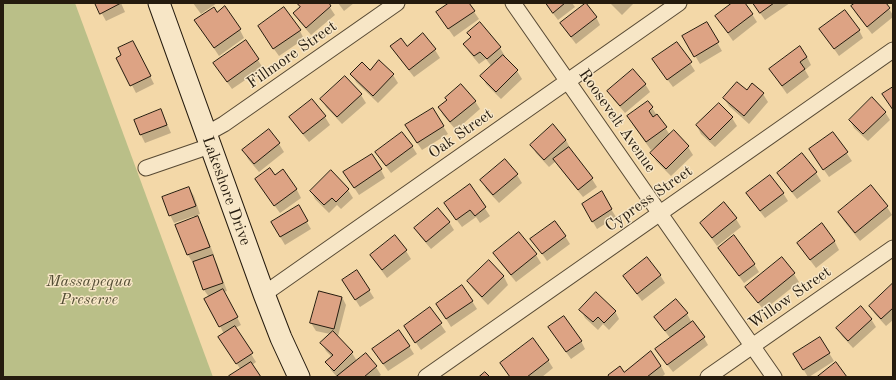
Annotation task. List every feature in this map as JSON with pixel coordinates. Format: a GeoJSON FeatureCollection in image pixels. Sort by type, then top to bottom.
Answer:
{"type":"FeatureCollection","features":[{"type":"Feature","properties":{"kind":"street","name":"Lakeshore Drive"},"geometry":{"type":"LineString","coordinates":[[159,3],[280,338],[298,377]]}},
{"type":"Feature","properties":{"kind":"street","name":"Fillmore Street"},"geometry":{"type":"LineString","coordinates":[[146,168],[208,140],[224,124],[397,3]]}},
{"type":"Feature","properties":{"kind":"street","name":"Roosevelt Avenue"},"geometry":{"type":"LineString","coordinates":[[513,3],[774,377]]}},
{"type":"Feature","properties":{"kind":"street","name":"Oak Street"},"geometry":{"type":"LineString","coordinates":[[264,294],[679,3]]}},
{"type":"Feature","properties":{"kind":"street","name":"Cypress Street"},"geometry":{"type":"LineString","coordinates":[[426,377],[893,50]]}},
{"type":"Feature","properties":{"kind":"street","name":"Willow Street"},"geometry":{"type":"LineString","coordinates":[[708,377],[893,248]]}},
{"type":"Feature","properties":{"kind":"green space","name":"Massapequa Preserve"},"geometry":{"type":"Polygon","coordinates":[[[3,3],[75,3],[213,377],[3,377],[3,3]]]}},
{"type":"Feature","properties":{"kind":"building"},"geometry":{"type":"Polygon","coordinates":[[[95,3],[121,3],[100,14],[95,3]]]}},
{"type":"Feature","properties":{"kind":"building"},"geometry":{"type":"Polygon","coordinates":[[[297,3],[329,3],[331,6],[306,28],[293,13],[300,7],[297,3]]]}},
{"type":"Feature","properties":{"kind":"building"},"geometry":{"type":"Polygon","coordinates":[[[449,3],[469,3],[475,11],[448,29],[436,12],[449,3]]]}},
{"type":"Feature","properties":{"kind":"building"},"geometry":{"type":"Polygon","coordinates":[[[546,3],[565,3],[553,13],[546,3]]]}},
{"type":"Feature","properties":{"kind":"building"},"geometry":{"type":"Polygon","coordinates":[[[586,3],[597,17],[571,37],[560,23],[586,3]]]}},
{"type":"Feature","properties":{"kind":"building"},"geometry":{"type":"Polygon","coordinates":[[[732,3],[745,3],[753,14],[728,33],[715,16],[732,3]]]}},
{"type":"Feature","properties":{"kind":"building"},"geometry":{"type":"Polygon","coordinates":[[[753,3],[774,3],[760,13],[753,3]]]}},
{"type":"Feature","properties":{"kind":"building"},"geometry":{"type":"Polygon","coordinates":[[[855,3],[886,3],[890,8],[867,27],[851,6],[855,3]]]}},
{"type":"Feature","properties":{"kind":"building"},"geometry":{"type":"Polygon","coordinates":[[[225,6],[241,29],[214,48],[194,20],[214,7],[217,12],[225,6]]]}},
{"type":"Feature","properties":{"kind":"building"},"geometry":{"type":"Polygon","coordinates":[[[284,7],[301,30],[273,49],[258,26],[284,7]]]}},
{"type":"Feature","properties":{"kind":"building"},"geometry":{"type":"Polygon","coordinates":[[[845,10],[860,30],[834,49],[819,29],[845,10]]]}},
{"type":"Feature","properties":{"kind":"building"},"geometry":{"type":"Polygon","coordinates":[[[480,22],[501,47],[487,59],[480,52],[474,56],[463,44],[471,37],[467,33],[480,22]]]}},
{"type":"Feature","properties":{"kind":"building"},"geometry":{"type":"Polygon","coordinates":[[[707,22],[719,42],[694,57],[682,36],[707,22]]]}},
{"type":"Feature","properties":{"kind":"building"},"geometry":{"type":"Polygon","coordinates":[[[423,33],[436,49],[409,70],[390,46],[401,38],[407,46],[423,33]]]}},
{"type":"Feature","properties":{"kind":"building"},"geometry":{"type":"Polygon","coordinates":[[[246,40],[259,59],[227,82],[213,63],[246,40]]]}},
{"type":"Feature","properties":{"kind":"building"},"geometry":{"type":"Polygon","coordinates":[[[133,41],[151,76],[130,86],[116,58],[121,55],[118,48],[133,41]]]}},
{"type":"Feature","properties":{"kind":"building"},"geometry":{"type":"Polygon","coordinates":[[[677,42],[692,62],[667,80],[652,59],[677,42]]]}},
{"type":"Feature","properties":{"kind":"building"},"geometry":{"type":"Polygon","coordinates":[[[800,46],[807,57],[800,62],[805,69],[782,86],[769,69],[800,46]]]}},
{"type":"Feature","properties":{"kind":"building"},"geometry":{"type":"Polygon","coordinates":[[[503,55],[518,70],[496,92],[480,76],[503,55]]]}},
{"type":"Feature","properties":{"kind":"building"},"geometry":{"type":"Polygon","coordinates":[[[379,60],[394,74],[373,96],[350,74],[362,62],[370,70],[379,60]]]}},
{"type":"Feature","properties":{"kind":"building"},"geometry":{"type":"Polygon","coordinates":[[[633,69],[646,84],[620,106],[607,91],[633,69]]]}},
{"type":"Feature","properties":{"kind":"building"},"geometry":{"type":"Polygon","coordinates":[[[345,76],[362,94],[337,117],[320,99],[345,76]]]}},
{"type":"Feature","properties":{"kind":"building"},"geometry":{"type":"Polygon","coordinates":[[[737,82],[747,90],[752,83],[764,93],[744,116],[723,98],[737,82]]]}},
{"type":"Feature","properties":{"kind":"building"},"geometry":{"type":"Polygon","coordinates":[[[461,84],[476,101],[450,122],[438,107],[447,100],[445,98],[461,84]]]}},
{"type":"Feature","properties":{"kind":"building"},"geometry":{"type":"Polygon","coordinates":[[[893,87],[893,110],[882,94],[893,87]]]}},
{"type":"Feature","properties":{"kind":"building"},"geometry":{"type":"Polygon","coordinates":[[[872,97],[886,112],[863,134],[849,120],[872,97]]]}},
{"type":"Feature","properties":{"kind":"building"},"geometry":{"type":"Polygon","coordinates":[[[312,99],[326,116],[303,134],[289,117],[312,99]]]}},
{"type":"Feature","properties":{"kind":"building"},"geometry":{"type":"Polygon","coordinates":[[[648,101],[653,107],[649,111],[653,117],[657,114],[667,127],[646,142],[627,116],[648,101]]]}},
{"type":"Feature","properties":{"kind":"building"},"geometry":{"type":"Polygon","coordinates":[[[719,103],[733,117],[710,140],[696,125],[719,103]]]}},
{"type":"Feature","properties":{"kind":"building"},"geometry":{"type":"Polygon","coordinates":[[[433,108],[444,126],[417,143],[405,125],[433,108]]]}},
{"type":"Feature","properties":{"kind":"building"},"geometry":{"type":"Polygon","coordinates":[[[161,109],[167,125],[140,135],[134,120],[161,109]]]}},
{"type":"Feature","properties":{"kind":"building"},"geometry":{"type":"Polygon","coordinates":[[[553,124],[566,140],[544,160],[530,145],[553,124]]]}},
{"type":"Feature","properties":{"kind":"building"},"geometry":{"type":"Polygon","coordinates":[[[269,129],[280,143],[254,164],[242,150],[269,129]]]}},
{"type":"Feature","properties":{"kind":"building"},"geometry":{"type":"Polygon","coordinates":[[[674,130],[689,146],[666,169],[650,153],[674,130]]]}},
{"type":"Feature","properties":{"kind":"building"},"geometry":{"type":"Polygon","coordinates":[[[402,132],[413,146],[386,166],[375,152],[402,132]]]}},
{"type":"Feature","properties":{"kind":"building"},"geometry":{"type":"Polygon","coordinates":[[[833,132],[848,152],[823,170],[809,149],[833,132]]]}},
{"type":"Feature","properties":{"kind":"building"},"geometry":{"type":"Polygon","coordinates":[[[569,147],[593,178],[578,190],[553,159],[569,147]]]}},
{"type":"Feature","properties":{"kind":"building"},"geometry":{"type":"Polygon","coordinates":[[[802,153],[817,172],[792,192],[777,173],[802,153]]]}},
{"type":"Feature","properties":{"kind":"building"},"geometry":{"type":"Polygon","coordinates":[[[372,154],[382,169],[354,188],[343,172],[372,154]]]}},
{"type":"Feature","properties":{"kind":"building"},"geometry":{"type":"Polygon","coordinates":[[[505,159],[518,174],[493,195],[480,180],[505,159]]]}},
{"type":"Feature","properties":{"kind":"building"},"geometry":{"type":"Polygon","coordinates":[[[270,168],[275,175],[283,169],[297,189],[274,206],[255,179],[270,168]]]}},
{"type":"Feature","properties":{"kind":"building"},"geometry":{"type":"Polygon","coordinates":[[[331,170],[349,189],[336,202],[332,198],[324,205],[310,191],[331,170]]]}},
{"type":"Feature","properties":{"kind":"building"},"geometry":{"type":"Polygon","coordinates":[[[770,175],[784,193],[760,211],[746,193],[770,175]]]}},
{"type":"Feature","properties":{"kind":"building"},"geometry":{"type":"Polygon","coordinates":[[[470,184],[486,207],[475,216],[470,210],[456,220],[444,203],[470,184]]]}},
{"type":"Feature","properties":{"kind":"building"},"geometry":{"type":"Polygon","coordinates":[[[871,185],[888,206],[855,233],[838,212],[871,185]]]}},
{"type":"Feature","properties":{"kind":"building"},"geometry":{"type":"Polygon","coordinates":[[[189,187],[196,206],[169,216],[162,197],[189,187]]]}},
{"type":"Feature","properties":{"kind":"building"},"geometry":{"type":"Polygon","coordinates":[[[602,191],[612,209],[592,222],[582,204],[602,191]]]}},
{"type":"Feature","properties":{"kind":"building"},"geometry":{"type":"Polygon","coordinates":[[[724,202],[737,218],[712,238],[700,223],[724,202]]]}},
{"type":"Feature","properties":{"kind":"building"},"geometry":{"type":"Polygon","coordinates":[[[299,205],[308,221],[280,237],[271,222],[299,205]]]}},
{"type":"Feature","properties":{"kind":"building"},"geometry":{"type":"Polygon","coordinates":[[[438,208],[450,222],[426,242],[414,228],[438,208]]]}},
{"type":"Feature","properties":{"kind":"building"},"geometry":{"type":"Polygon","coordinates":[[[198,216],[210,247],[187,255],[175,225],[198,216]]]}},
{"type":"Feature","properties":{"kind":"building"},"geometry":{"type":"Polygon","coordinates":[[[555,221],[566,236],[542,254],[530,239],[555,221]]]}},
{"type":"Feature","properties":{"kind":"building"},"geometry":{"type":"Polygon","coordinates":[[[822,223],[835,241],[810,260],[797,243],[822,223]]]}},
{"type":"Feature","properties":{"kind":"building"},"geometry":{"type":"Polygon","coordinates":[[[519,232],[537,254],[511,275],[493,253],[519,232]]]}},
{"type":"Feature","properties":{"kind":"building"},"geometry":{"type":"Polygon","coordinates":[[[395,235],[407,250],[382,270],[370,255],[395,235]]]}},
{"type":"Feature","properties":{"kind":"building"},"geometry":{"type":"Polygon","coordinates":[[[734,235],[755,264],[739,276],[718,248],[734,235]]]}},
{"type":"Feature","properties":{"kind":"building"},"geometry":{"type":"Polygon","coordinates":[[[213,255],[223,283],[203,290],[193,262],[213,255]]]}},
{"type":"Feature","properties":{"kind":"building"},"geometry":{"type":"Polygon","coordinates":[[[647,257],[661,275],[637,294],[623,276],[647,257]]]}},
{"type":"Feature","properties":{"kind":"building"},"geometry":{"type":"Polygon","coordinates":[[[782,257],[795,273],[758,303],[745,287],[782,257]]]}},
{"type":"Feature","properties":{"kind":"building"},"geometry":{"type":"Polygon","coordinates":[[[489,260],[504,276],[482,297],[467,281],[489,260]]]}},
{"type":"Feature","properties":{"kind":"building"},"geometry":{"type":"Polygon","coordinates":[[[357,270],[370,290],[355,300],[342,280],[357,270]]]}},
{"type":"Feature","properties":{"kind":"building"},"geometry":{"type":"Polygon","coordinates":[[[893,283],[893,308],[881,319],[869,306],[893,283]]]}},
{"type":"Feature","properties":{"kind":"building"},"geometry":{"type":"Polygon","coordinates":[[[462,285],[473,301],[446,319],[436,304],[462,285]]]}},
{"type":"Feature","properties":{"kind":"building"},"geometry":{"type":"Polygon","coordinates":[[[223,289],[238,317],[219,327],[204,299],[223,289]]]}},
{"type":"Feature","properties":{"kind":"building"},"geometry":{"type":"Polygon","coordinates":[[[319,291],[342,297],[334,329],[310,323],[319,291]]]}},
{"type":"Feature","properties":{"kind":"building"},"geometry":{"type":"Polygon","coordinates":[[[596,292],[616,311],[604,323],[598,317],[593,322],[579,310],[596,292]]]}},
{"type":"Feature","properties":{"kind":"building"},"geometry":{"type":"Polygon","coordinates":[[[676,299],[688,313],[665,331],[654,317],[676,299]]]}},
{"type":"Feature","properties":{"kind":"building"},"geometry":{"type":"Polygon","coordinates":[[[861,306],[872,319],[848,341],[836,328],[861,306]]]}},
{"type":"Feature","properties":{"kind":"building"},"geometry":{"type":"Polygon","coordinates":[[[430,307],[442,323],[415,343],[404,326],[430,307]]]}},
{"type":"Feature","properties":{"kind":"building"},"geometry":{"type":"Polygon","coordinates":[[[564,316],[582,341],[566,352],[548,327],[564,316]]]}},
{"type":"Feature","properties":{"kind":"building"},"geometry":{"type":"Polygon","coordinates":[[[693,321],[705,337],[667,365],[655,349],[693,321]]]}},
{"type":"Feature","properties":{"kind":"building"},"geometry":{"type":"Polygon","coordinates":[[[235,326],[253,353],[236,364],[218,337],[235,326]]]}},
{"type":"Feature","properties":{"kind":"building"},"geometry":{"type":"Polygon","coordinates":[[[399,330],[410,346],[383,364],[372,349],[399,330]]]}},
{"type":"Feature","properties":{"kind":"building"},"geometry":{"type":"Polygon","coordinates":[[[333,331],[353,352],[334,371],[325,362],[333,355],[320,343],[333,331]]]}},
{"type":"Feature","properties":{"kind":"building"},"geometry":{"type":"Polygon","coordinates":[[[820,337],[830,353],[803,370],[793,354],[820,337]]]}},
{"type":"Feature","properties":{"kind":"building"},"geometry":{"type":"Polygon","coordinates":[[[533,338],[549,360],[527,377],[510,377],[500,363],[533,338]]]}},
{"type":"Feature","properties":{"kind":"building"},"geometry":{"type":"Polygon","coordinates":[[[651,351],[661,366],[647,377],[609,377],[608,375],[620,366],[624,372],[651,351]]]}},
{"type":"Feature","properties":{"kind":"building"},"geometry":{"type":"Polygon","coordinates":[[[366,353],[377,366],[364,377],[336,377],[366,353]]]}},
{"type":"Feature","properties":{"kind":"building"},"geometry":{"type":"Polygon","coordinates":[[[251,362],[261,377],[229,376],[251,362]]]}},
{"type":"Feature","properties":{"kind":"building"},"geometry":{"type":"Polygon","coordinates":[[[836,362],[847,377],[817,377],[836,362]]]}},
{"type":"Feature","properties":{"kind":"building"},"geometry":{"type":"Polygon","coordinates":[[[485,372],[490,377],[479,377],[485,372]]]}}]}
